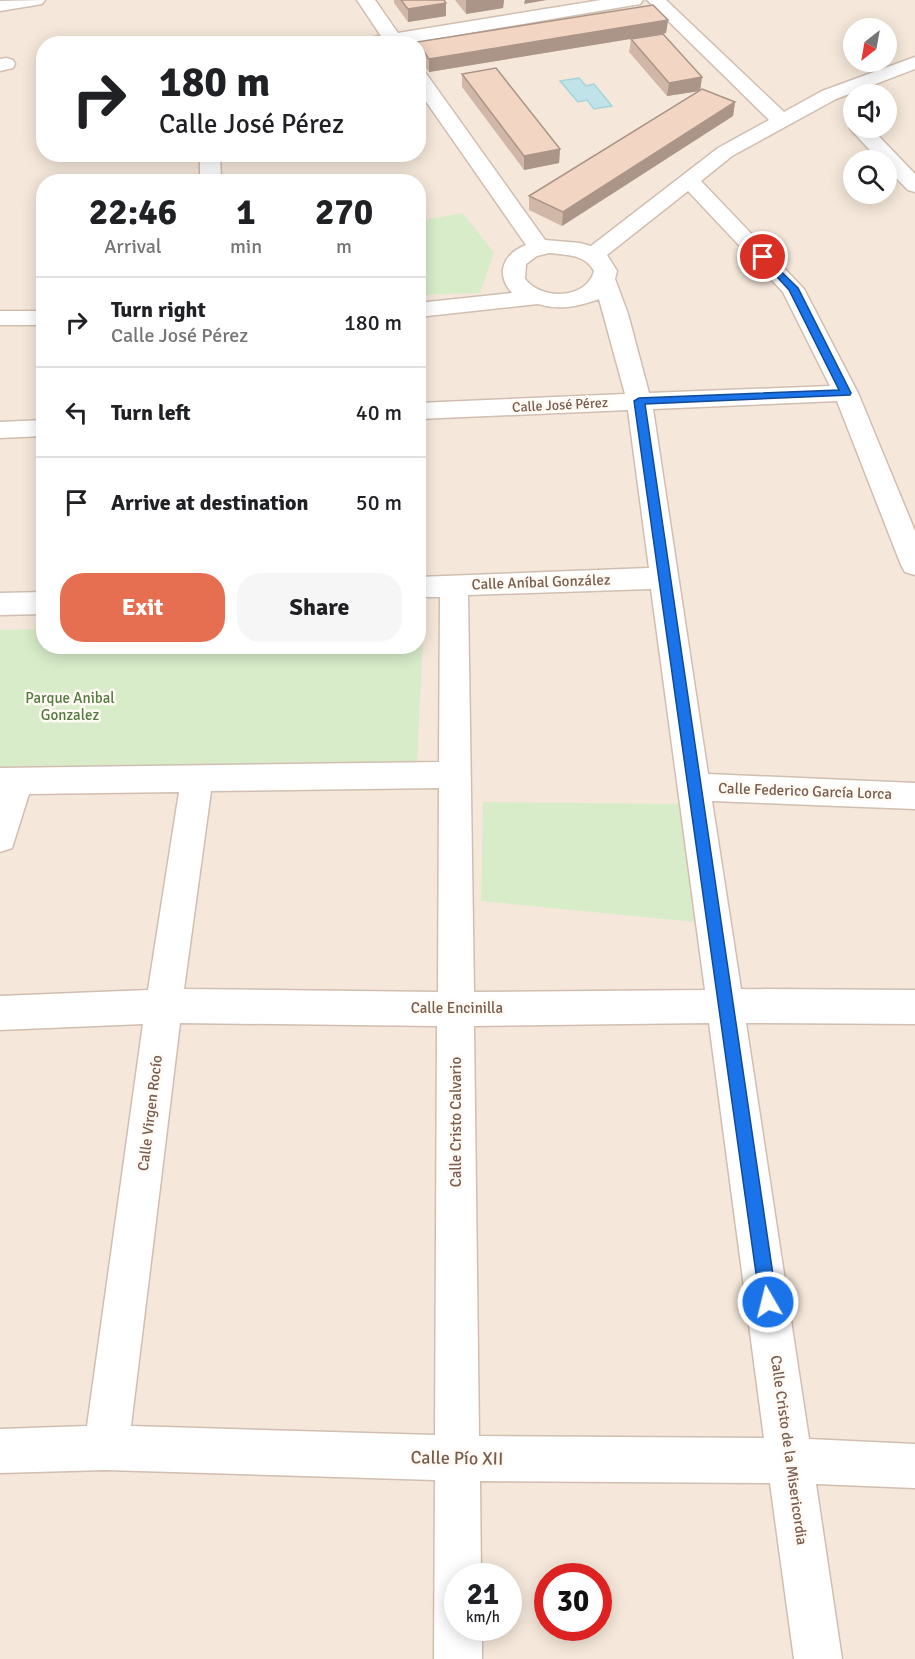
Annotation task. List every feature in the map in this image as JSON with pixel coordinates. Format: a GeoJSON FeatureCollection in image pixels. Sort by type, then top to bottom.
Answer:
{"type":"FeatureCollection","features":[{"type":"Feature","properties":{"kind":"street"},"geometry":{"type":"LineString","coordinates":[[0,6],[36,0]]}},
{"type":"Feature","properties":{"kind":"street"},"geometry":{"type":"LineString","coordinates":[[366,0],[391,36]]}},
{"type":"Feature","properties":{"kind":"street"},"geometry":{"type":"LineString","coordinates":[[424,36],[634,0]]}},
{"type":"Feature","properties":{"kind":"street"},"geometry":{"type":"LineString","coordinates":[[656,0],[781,120]]}},
{"type":"Feature","properties":{"kind":"street"},"geometry":{"type":"LineString","coordinates":[[886,84],[915,63]]}},
{"type":"Feature","properties":{"kind":"street"},"geometry":{"type":"LineString","coordinates":[[426,87],[539,248]]}},
{"type":"Feature","properties":{"kind":"street"},"geometry":{"type":"LineString","coordinates":[[426,309],[537,297],[563,301],[592,295],[599,268],[688,179],[725,152],[781,120],[843,113]]}},
{"type":"Feature","properties":{"kind":"street"},"geometry":{"type":"LineString","coordinates":[[870,138],[915,186]]}},
{"type":"Feature","properties":{"kind":"street"},"geometry":{"type":"LineString","coordinates":[[688,179],[793,288],[846,393],[915,565]]}},
{"type":"Feature","properties":{"kind":"street"},"geometry":{"type":"LineString","coordinates":[[537,297],[521,289],[514,281],[511,272],[522,255],[539,248],[564,246],[599,268]]}},
{"type":"Feature","properties":{"kind":"street","name":"Calle Cristo de la Misericordia"},"geometry":{"type":"LineString","coordinates":[[599,268],[616,314],[639,401],[818,1659]]}},
{"type":"Feature","properties":{"kind":"street"},"geometry":{"type":"LineString","coordinates":[[0,318],[36,318]]}},
{"type":"Feature","properties":{"kind":"street","name":"Calle José Pérez"},"geometry":{"type":"LineString","coordinates":[[426,411],[846,393]]}},
{"type":"Feature","properties":{"kind":"street"},"geometry":{"type":"LineString","coordinates":[[0,430],[36,428]]}},
{"type":"Feature","properties":{"kind":"street","name":"Calle Aníbal González"},"geometry":{"type":"LineString","coordinates":[[436,586],[664,578]]}},
{"type":"Feature","properties":{"kind":"street","name":"Calle Cristo Calvario"},"geometry":{"type":"LineString","coordinates":[[436,586],[455,775],[458,1659]]}},
{"type":"Feature","properties":{"kind":"street"},"geometry":{"type":"LineString","coordinates":[[0,604],[36,603]]}},
{"type":"Feature","properties":{"kind":"street"},"geometry":{"type":"LineString","coordinates":[[0,838],[9,781],[455,775]]}},
{"type":"Feature","properties":{"kind":"street","name":"Calle Virgen Rocío"},"geometry":{"type":"LineString","coordinates":[[106,1448],[164,1006],[197,778]]}},
{"type":"Feature","properties":{"kind":"street","name":"Calle Federico García Lorca"},"geometry":{"type":"LineString","coordinates":[[695,787],[915,796]]}},
{"type":"Feature","properties":{"kind":"street","name":"Calle Encinilla"},"geometry":{"type":"LineString","coordinates":[[0,1013],[164,1006],[456,1009],[726,1006],[915,1007]]}},
{"type":"Feature","properties":{"kind":"street","name":"Calle Pío XII"},"geometry":{"type":"LineString","coordinates":[[0,1451],[106,1448],[457,1458],[791,1461],[915,1466]]}},
{"type":"Feature","properties":{"kind":"shaded area"},"geometry":{"type":"Polygon","coordinates":[[[0,0],[915,0],[915,1659],[0,1659],[0,0]]]}},
{"type":"Feature","properties":{"kind":"green space"},"geometry":{"type":"Polygon","coordinates":[[[463,213],[494,253],[480,293],[426,295],[426,220],[463,213]]]}},
{"type":"Feature","properties":{"kind":"green space","name":"Parque Anibal Gonzalez"},"geometry":{"type":"Polygon","coordinates":[[[36,629],[36,654],[422,654],[417,762],[0,767],[0,630],[36,629]]]}},
{"type":"Feature","properties":{"kind":"green space"},"geometry":{"type":"Polygon","coordinates":[[[483,802],[685,804],[695,922],[481,901],[483,802]]]}},
{"type":"Feature","properties":{"kind":"water"},"geometry":{"type":"Polygon","coordinates":[[[579,78],[586,86],[594,84],[612,106],[594,109],[587,100],[578,102],[560,81],[579,78]]]}},
{"type":"Feature","properties":{"kind":"building"},"geometry":{"type":"Polygon","coordinates":[[[401,0],[444,0],[446,3],[408,9],[401,0]]]}},
{"type":"Feature","properties":{"kind":"building"},"geometry":{"type":"Polygon","coordinates":[[[653,5],[668,20],[429,59],[426,55],[426,41],[653,5]]]}},
{"type":"Feature","properties":{"kind":"building"},"geometry":{"type":"Polygon","coordinates":[[[663,34],[702,77],[669,83],[631,39],[663,34]]]}},
{"type":"Feature","properties":{"kind":"building"},"geometry":{"type":"Polygon","coordinates":[[[496,68],[560,149],[524,156],[462,74],[496,68]]]}},
{"type":"Feature","properties":{"kind":"building"},"geometry":{"type":"Polygon","coordinates":[[[702,89],[735,102],[563,212],[529,196],[702,89]]]}},
{"type":"Feature","properties":{"kind":"route"},"geometry":{"type":"LineString","coordinates":[[763,257],[793,288],[846,393],[639,401],[768,1302]]}}]}
